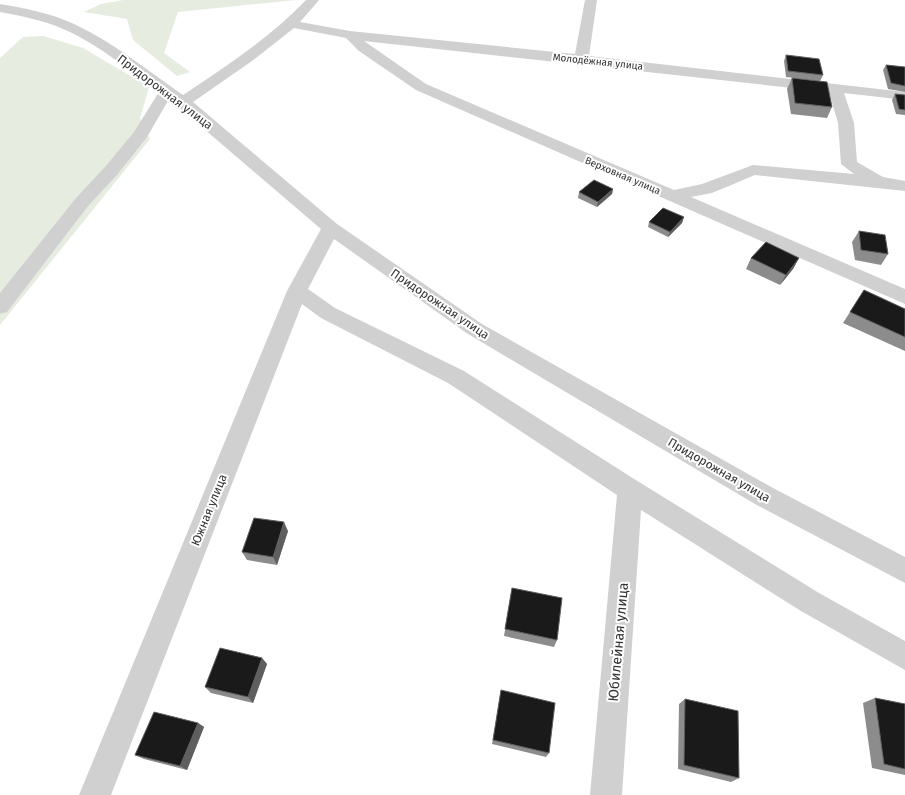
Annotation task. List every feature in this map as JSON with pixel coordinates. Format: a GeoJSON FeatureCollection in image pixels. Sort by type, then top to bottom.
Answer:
{"type":"FeatureCollection","features":[{"type":"Feature","properties":{"kind":"street"},"geometry":{"type":"LineString","coordinates":[[183,102],[247,58],[291,24],[313,0]]}},
{"type":"Feature","properties":{"kind":"street"},"geometry":{"type":"LineString","coordinates":[[581,58],[591,0]]}},
{"type":"Feature","properties":{"kind":"street","name":"Придорожная улица"},"geometry":{"type":"LineString","coordinates":[[0,8],[23,12],[68,26],[105,47],[183,102],[331,228],[475,329],[764,496],[905,571]]}},
{"type":"Feature","properties":{"kind":"street","name":"Молодёжная улица"},"geometry":{"type":"LineString","coordinates":[[291,24],[350,35],[581,58],[905,96]]}},
{"type":"Feature","properties":{"kind":"street","name":"Верховная улица"},"geometry":{"type":"LineString","coordinates":[[350,35],[364,48],[421,87],[905,297]]}},
{"type":"Feature","properties":{"kind":"street"},"geometry":{"type":"LineString","coordinates":[[834,88],[846,123],[849,164],[878,182]]}},
{"type":"Feature","properties":{"kind":"street"},"geometry":{"type":"LineString","coordinates":[[0,307],[82,202],[111,171],[141,134],[167,90]]}},
{"type":"Feature","properties":{"kind":"street"},"geometry":{"type":"LineString","coordinates":[[672,196],[706,189],[753,170],[905,186]]}},
{"type":"Feature","properties":{"kind":"street","name":"Южная улица"},"geometry":{"type":"LineString","coordinates":[[95,795],[297,291],[331,228]]}},
{"type":"Feature","properties":{"kind":"street"},"geometry":{"type":"LineString","coordinates":[[297,291],[328,313],[456,377],[630,490],[810,602],[905,656]]}},
{"type":"Feature","properties":{"kind":"street","name":"Юбилейная улица"},"geometry":{"type":"LineString","coordinates":[[606,795],[630,490]]}},
{"type":"Feature","properties":{"kind":"shaded area"},"geometry":{"type":"Polygon","coordinates":[[[123,0],[296,0],[178,12],[164,53],[190,72],[177,76],[133,40],[127,19],[84,12],[101,4],[123,0]]]}},
{"type":"Feature","properties":{"kind":"shaded area"},"geometry":{"type":"Polygon","coordinates":[[[43,36],[83,48],[149,87],[140,118],[150,139],[0,325],[0,58],[23,37],[43,36]]]}},
{"type":"Feature","properties":{"kind":"building"},"geometry":{"type":"Polygon","coordinates":[[[786,55],[819,59],[823,75],[788,71],[786,55]]]}},
{"type":"Feature","properties":{"kind":"building"},"geometry":{"type":"Polygon","coordinates":[[[886,65],[905,67],[905,86],[891,83],[886,65]]]}},
{"type":"Feature","properties":{"kind":"building"},"geometry":{"type":"Polygon","coordinates":[[[792,78],[827,82],[832,107],[795,103],[792,78]]]}},
{"type":"Feature","properties":{"kind":"building"},"geometry":{"type":"Polygon","coordinates":[[[895,94],[905,95],[905,110],[899,109],[895,94]]]}},
{"type":"Feature","properties":{"kind":"building"},"geometry":{"type":"Polygon","coordinates":[[[594,180],[613,189],[598,202],[579,192],[594,180]]]}},
{"type":"Feature","properties":{"kind":"building"},"geometry":{"type":"Polygon","coordinates":[[[663,208],[684,217],[670,232],[649,222],[663,208]]]}},
{"type":"Feature","properties":{"kind":"building"},"geometry":{"type":"Polygon","coordinates":[[[859,231],[885,235],[888,254],[861,250],[859,231]]]}},
{"type":"Feature","properties":{"kind":"building"},"geometry":{"type":"Polygon","coordinates":[[[766,242],[799,258],[786,275],[751,258],[766,242]]]}},
{"type":"Feature","properties":{"kind":"building"},"geometry":{"type":"Polygon","coordinates":[[[864,290],[905,309],[905,337],[850,312],[864,290]]]}},
{"type":"Feature","properties":{"kind":"building"},"geometry":{"type":"Polygon","coordinates":[[[254,518],[284,522],[273,557],[242,552],[254,518]]]}},
{"type":"Feature","properties":{"kind":"building"},"geometry":{"type":"Polygon","coordinates":[[[512,588],[562,598],[557,640],[505,629],[512,588]]]}},
{"type":"Feature","properties":{"kind":"building"},"geometry":{"type":"Polygon","coordinates":[[[220,648],[262,658],[248,697],[205,687],[220,648]]]}},
{"type":"Feature","properties":{"kind":"building"},"geometry":{"type":"Polygon","coordinates":[[[501,690],[555,703],[549,753],[493,740],[501,690]]]}},
{"type":"Feature","properties":{"kind":"building"},"geometry":{"type":"Polygon","coordinates":[[[875,698],[905,704],[905,769],[884,764],[875,698]]]}},
{"type":"Feature","properties":{"kind":"building"},"geometry":{"type":"Polygon","coordinates":[[[685,699],[738,711],[739,778],[684,765],[685,699]]]}},
{"type":"Feature","properties":{"kind":"building"},"geometry":{"type":"Polygon","coordinates":[[[154,712],[198,723],[180,766],[135,755],[154,712]]]}}]}
